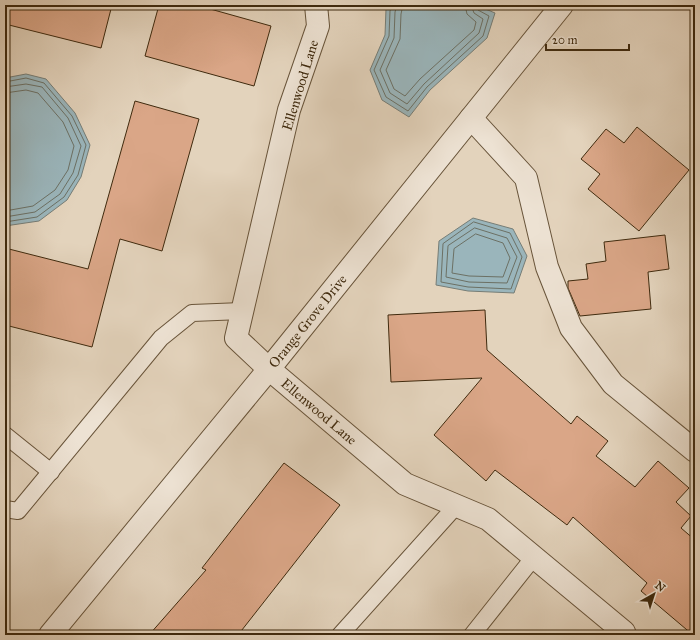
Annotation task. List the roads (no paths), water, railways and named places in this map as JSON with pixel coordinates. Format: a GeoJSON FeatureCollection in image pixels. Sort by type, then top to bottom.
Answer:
{"type":"FeatureCollection","features":[{"type":"Feature","properties":{"kind":"street","name":"Ellenwood Lane"},"geometry":{"type":"LineString","coordinates":[[316,5],[318,26],[289,110],[236,338],[269,369],[405,484],[488,519],[624,632],[625,635]]}},
{"type":"Feature","properties":{"kind":"street","name":"Orange Grove Drive"},"geometry":{"type":"LineString","coordinates":[[50,635],[269,369],[562,5]]}},
{"type":"Feature","properties":{"kind":"street"},"geometry":{"type":"LineString","coordinates":[[471,118],[526,178],[547,267],[571,328],[613,384],[695,451]]}},
{"type":"Feature","properties":{"kind":"lane"},"geometry":{"type":"LineString","coordinates":[[5,509],[18,511],[161,338],[192,314],[242,311]]}},
{"type":"Feature","properties":{"kind":"lane"},"geometry":{"type":"LineString","coordinates":[[5,435],[51,472]]}},
{"type":"Feature","properties":{"kind":"lane"},"geometry":{"type":"LineString","coordinates":[[340,635],[456,506]]}},
{"type":"Feature","properties":{"kind":"lane"},"geometry":{"type":"LineString","coordinates":[[472,635],[534,557]]}},
{"type":"Feature","properties":{"kind":"water"},"geometry":{"type":"Polygon","coordinates":[[[389,5],[476,5],[495,13],[487,38],[430,90],[409,117],[382,100],[370,70],[385,35],[386,9],[389,5]]]}},
{"type":"Feature","properties":{"kind":"water"},"geometry":{"type":"Polygon","coordinates":[[[26,74],[46,79],[75,113],[90,145],[81,177],[67,200],[39,221],[5,226],[5,78],[26,74]]]}},
{"type":"Feature","properties":{"kind":"water"},"geometry":{"type":"Polygon","coordinates":[[[473,218],[513,229],[527,256],[514,293],[468,291],[436,285],[439,241],[473,218]]]}}]}
